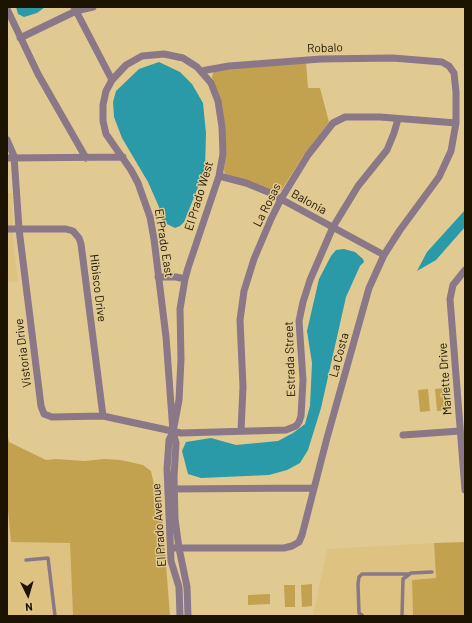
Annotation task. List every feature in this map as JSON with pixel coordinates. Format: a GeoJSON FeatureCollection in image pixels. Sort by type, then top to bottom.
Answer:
{"type":"FeatureCollection","features":[{"type":"Feature","properties":{"kind":"street"},"geometry":{"type":"LineString","coordinates":[[20,38],[75,9],[93,7]]}},
{"type":"Feature","properties":{"kind":"street"},"geometry":{"type":"LineString","coordinates":[[7,9],[44,86],[86,158]]}},
{"type":"Feature","properties":{"kind":"street"},"geometry":{"type":"LineString","coordinates":[[75,9],[112,80]]}},
{"type":"Feature","properties":{"kind":"street","name":"El Prado West"},"geometry":{"type":"LineString","coordinates":[[112,80],[122,68],[142,56],[156,54],[182,58],[191,63],[207,77],[215,91],[222,121],[223,144],[219,176],[193,250],[185,279],[180,316],[181,359],[179,400],[173,432]]}},
{"type":"Feature","properties":{"kind":"street","name":"Robalo"},"geometry":{"type":"LineString","coordinates":[[201,71],[229,66],[321,58],[393,58],[439,62],[449,66]]}},
{"type":"Feature","properties":{"kind":"street","name":"La Costa"},"geometry":{"type":"LineString","coordinates":[[175,548],[284,548],[297,544],[301,537],[364,303],[384,255],[400,230],[439,177],[451,151],[456,123],[454,75],[449,66]]}},
{"type":"Feature","properties":{"kind":"street","name":"El Prado East"},"geometry":{"type":"LineString","coordinates":[[112,80],[106,91],[103,121],[108,138],[138,183],[147,206],[154,239],[166,337],[173,432]]}},
{"type":"Feature","properties":{"kind":"street","name":"La Rosas"},"geometry":{"type":"LineString","coordinates":[[241,431],[243,387],[240,324],[242,301],[254,259],[268,225],[281,199],[308,155],[330,125],[345,117],[456,123]]}},
{"type":"Feature","properties":{"kind":"street","name":"Estrada Street"},"geometry":{"type":"LineString","coordinates":[[173,432],[185,433],[290,429],[300,422],[303,391],[299,330],[301,312],[310,280],[332,227],[358,186],[387,150],[398,119]]}},
{"type":"Feature","properties":{"kind":"street","name":"Vistoria Drive"},"geometry":{"type":"LineString","coordinates":[[7,140],[12,150],[11,158],[19,229],[42,411],[45,415],[52,417],[103,416],[173,432]]}},
{"type":"Feature","properties":{"kind":"street"},"geometry":{"type":"LineString","coordinates":[[11,158],[122,157]]}},
{"type":"Feature","properties":{"kind":"street","name":"Balonia"},"geometry":{"type":"LineString","coordinates":[[219,176],[252,185],[281,199],[384,255]]}},
{"type":"Feature","properties":{"kind":"street","name":"Hibisco Drive"},"geometry":{"type":"LineString","coordinates":[[7,229],[66,228],[72,231],[79,238],[103,416]]}},
{"type":"Feature","properties":{"kind":"street","name":"Marlette Drive"},"geometry":{"type":"LineString","coordinates":[[465,270],[453,285],[450,294],[465,490]]}},
{"type":"Feature","properties":{"kind":"street"},"geometry":{"type":"LineString","coordinates":[[158,277],[176,277],[185,279]]}},
{"type":"Feature","properties":{"kind":"street"},"geometry":{"type":"LineString","coordinates":[[403,435],[460,431]]}},
{"type":"Feature","properties":{"kind":"street","name":"El Prado Avenue"},"geometry":{"type":"LineString","coordinates":[[173,432],[169,440],[175,548],[172,566],[183,591],[180,616]]}},
{"type":"Feature","properties":{"kind":"street"},"geometry":{"type":"LineString","coordinates":[[171,489],[314,488]]}},
{"type":"Feature","properties":{"kind":"street"},"geometry":{"type":"LineString","coordinates":[[175,548],[188,616]]}},
{"type":"Feature","properties":{"kind":"lane"},"geometry":{"type":"LineString","coordinates":[[26,560],[48,558],[55,616]]}},
{"type":"Feature","properties":{"kind":"lane"},"geometry":{"type":"LineString","coordinates":[[363,616],[359,613],[358,584],[359,577],[362,574],[409,574],[432,572]]}},
{"type":"Feature","properties":{"kind":"lane"},"geometry":{"type":"LineString","coordinates":[[402,616],[403,579],[409,574]]}},
{"type":"Feature","properties":{"kind":"shaded area"},"geometry":{"type":"Polygon","coordinates":[[[306,62],[308,88],[320,88],[329,122],[303,156],[281,191],[276,193],[225,174],[225,156],[212,77],[215,70],[306,62]]]}},
{"type":"Feature","properties":{"kind":"shaded area"},"geometry":{"type":"Polygon","coordinates":[[[7,193],[12,193],[13,240],[18,282],[7,282],[7,193]]]}},
{"type":"Feature","properties":{"kind":"shaded area"},"geometry":{"type":"Polygon","coordinates":[[[445,388],[447,410],[437,411],[435,389],[445,388]]]}},
{"type":"Feature","properties":{"kind":"shaded area"},"geometry":{"type":"Polygon","coordinates":[[[428,389],[430,411],[420,412],[418,390],[428,389]]]}},
{"type":"Feature","properties":{"kind":"shaded area"},"geometry":{"type":"Polygon","coordinates":[[[7,433],[9,442],[46,460],[121,460],[143,465],[151,471],[163,525],[170,616],[73,616],[70,543],[11,542],[7,500],[7,433]]]}},
{"type":"Feature","properties":{"kind":"shaded area"},"geometry":{"type":"Polygon","coordinates":[[[7,500],[11,542],[70,543],[73,616],[7,616],[7,500]]]}},
{"type":"Feature","properties":{"kind":"shaded area"},"geometry":{"type":"Polygon","coordinates":[[[465,542],[465,616],[413,616],[412,580],[436,578],[434,543],[465,542]]]}},
{"type":"Feature","properties":{"kind":"shaded area"},"geometry":{"type":"Polygon","coordinates":[[[434,543],[436,578],[412,580],[413,616],[313,616],[327,549],[434,543]]]}},
{"type":"Feature","properties":{"kind":"shaded area"},"geometry":{"type":"Polygon","coordinates":[[[312,584],[312,606],[302,607],[301,585],[312,584]]]}},
{"type":"Feature","properties":{"kind":"shaded area"},"geometry":{"type":"Polygon","coordinates":[[[284,585],[295,585],[295,607],[285,607],[284,585]]]}},
{"type":"Feature","properties":{"kind":"shaded area"},"geometry":{"type":"Polygon","coordinates":[[[270,594],[270,604],[248,605],[248,595],[270,594]]]}},
{"type":"Feature","properties":{"kind":"water"},"geometry":{"type":"Polygon","coordinates":[[[16,7],[45,7],[37,13],[24,17],[18,14],[16,7]]]}},
{"type":"Feature","properties":{"kind":"water"},"geometry":{"type":"Polygon","coordinates":[[[159,62],[180,72],[192,84],[203,103],[206,133],[205,170],[184,222],[175,228],[163,222],[159,207],[148,182],[122,138],[114,117],[113,102],[116,91],[139,69],[159,62]]]}},
{"type":"Feature","properties":{"kind":"water"},"geometry":{"type":"Polygon","coordinates":[[[465,210],[465,227],[436,260],[417,271],[427,252],[465,210]]]}},
{"type":"Feature","properties":{"kind":"water"},"geometry":{"type":"Polygon","coordinates":[[[344,249],[355,252],[363,259],[364,262],[360,266],[346,297],[321,408],[308,450],[300,463],[287,470],[269,475],[201,478],[188,474],[182,451],[186,442],[211,438],[236,445],[278,441],[293,433],[305,424],[310,406],[312,363],[307,331],[319,279],[331,256],[336,250],[344,249]]]}}]}
